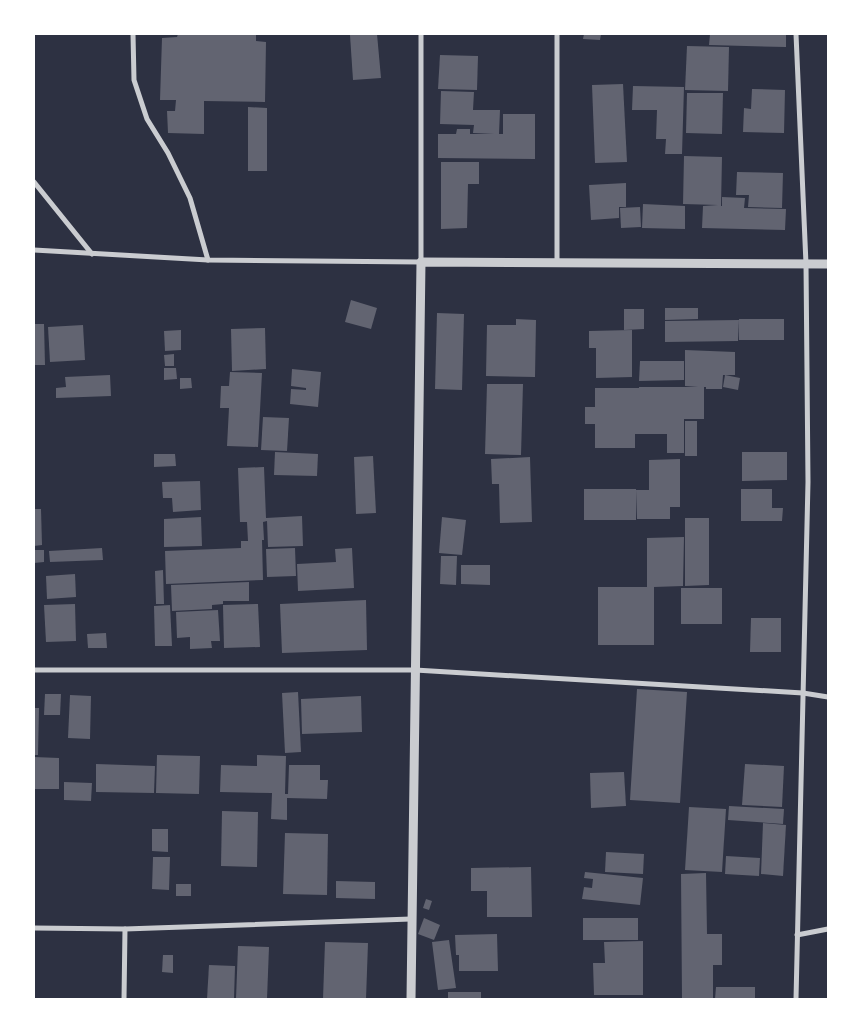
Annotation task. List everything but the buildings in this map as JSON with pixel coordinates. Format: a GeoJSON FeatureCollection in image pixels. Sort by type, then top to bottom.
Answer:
{"type":"FeatureCollection","features":[{"type":"Feature","properties":{"kind":"street"},"geometry":{"type":"LineString","coordinates":[[132,34],[134,80],[146,119],[168,152],[190,198],[208,260]]}},
{"type":"Feature","properties":{"kind":"street"},"geometry":{"type":"LineString","coordinates":[[411,999],[421,262],[421,34]]}},
{"type":"Feature","properties":{"kind":"street"},"geometry":{"type":"LineString","coordinates":[[557,34],[557,263]]}},
{"type":"Feature","properties":{"kind":"street"},"geometry":{"type":"LineString","coordinates":[[796,34],[806,264],[808,482],[796,999]]}},
{"type":"Feature","properties":{"kind":"street"},"geometry":{"type":"LineString","coordinates":[[34,182],[92,254]]}},
{"type":"Feature","properties":{"kind":"street"},"geometry":{"type":"LineString","coordinates":[[34,250],[208,260],[828,264]]}},
{"type":"Feature","properties":{"kind":"street"},"geometry":{"type":"LineString","coordinates":[[34,670],[416,670],[803,693],[828,697]]}},
{"type":"Feature","properties":{"kind":"street"},"geometry":{"type":"LineString","coordinates":[[34,928],[125,929],[411,919]]}},
{"type":"Feature","properties":{"kind":"street"},"geometry":{"type":"LineString","coordinates":[[124,999],[125,929]]}},
{"type":"Feature","properties":{"kind":"street"},"geometry":{"type":"LineString","coordinates":[[797,935],[828,929]]}}]}
